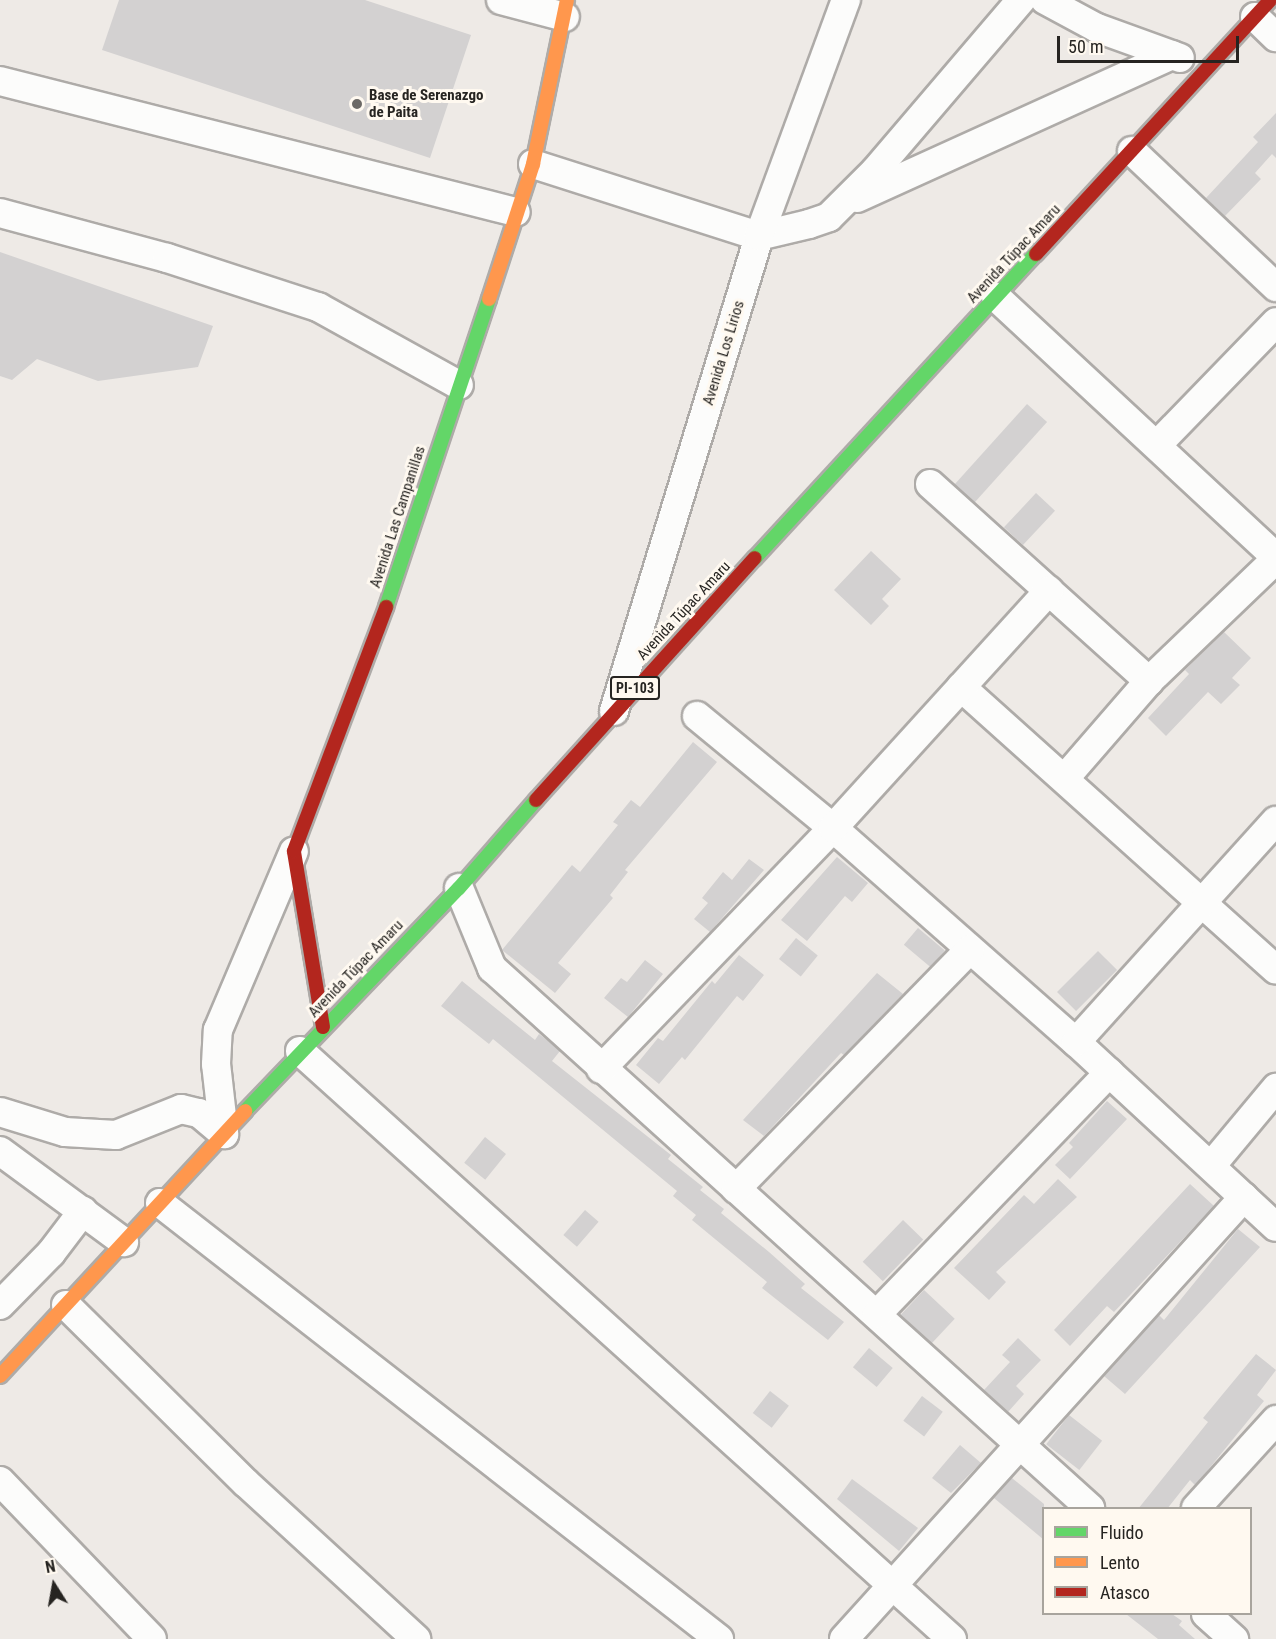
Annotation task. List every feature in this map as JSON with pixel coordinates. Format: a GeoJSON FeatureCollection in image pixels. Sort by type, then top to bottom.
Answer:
{"type":"FeatureCollection","features":[{"type":"Feature","properties":{"kind":"main road","name":"Avenida Las Campanillas"},"geometry":{"type":"LineString","coordinates":[[294,851],[388,603],[533,164],[569,6]]}},
{"type":"Feature","properties":{"kind":"main road","name":"Avenida Túpac Amaru"},"geometry":{"type":"LineString","coordinates":[[0,1376],[300,1051],[459,888],[614,711],[1263,8]]}},
{"type":"Feature","properties":{"kind":"main road"},"geometry":{"type":"LineString","coordinates":[[294,851],[323,1027]]}},
{"type":"Feature","properties":{"kind":"street"},"geometry":{"type":"LineString","coordinates":[[501,0],[569,6]]}},
{"type":"Feature","properties":{"kind":"street","name":"Avenida Los Lirios"},"geometry":{"type":"LineString","coordinates":[[614,711],[759,236],[846,0]]}},
{"type":"Feature","properties":{"kind":"street"},"geometry":{"type":"LineString","coordinates":[[533,164],[759,236],[829,217],[843,204],[1021,0]]}},
{"type":"Feature","properties":{"kind":"street"},"geometry":{"type":"LineString","coordinates":[[1045,0],[1097,28],[1172,55],[1212,63]]}},
{"type":"Feature","properties":{"kind":"street"},"geometry":{"type":"LineString","coordinates":[[1263,8],[1276,37]]}},
{"type":"Feature","properties":{"kind":"street"},"geometry":{"type":"LineString","coordinates":[[843,204],[1172,55]]}},
{"type":"Feature","properties":{"kind":"street"},"geometry":{"type":"LineString","coordinates":[[0,81],[516,212]]}},
{"type":"Feature","properties":{"kind":"street"},"geometry":{"type":"LineString","coordinates":[[1132,151],[1276,287]]}},
{"type":"Feature","properties":{"kind":"street"},"geometry":{"type":"LineString","coordinates":[[0,213],[167,258],[318,306],[459,385]]}},
{"type":"Feature","properties":{"kind":"street"},"geometry":{"type":"LineString","coordinates":[[996,297],[1276,558],[1149,681],[1065,778]]}},
{"type":"Feature","properties":{"kind":"street"},"geometry":{"type":"LineString","coordinates":[[1157,445],[1276,322]]}},
{"type":"Feature","properties":{"kind":"street"},"geometry":{"type":"LineString","coordinates":[[930,484],[1149,681]]}},
{"type":"Feature","properties":{"kind":"street"},"geometry":{"type":"LineString","coordinates":[[602,1069],[833,828],[1049,591]]}},
{"type":"Feature","properties":{"kind":"street"},"geometry":{"type":"LineString","coordinates":[[961,687],[1065,778],[1202,906],[1276,970]]}},
{"type":"Feature","properties":{"kind":"street"},"geometry":{"type":"LineString","coordinates":[[697,716],[833,828],[1076,1042],[1276,1227]]}},
{"type":"Feature","properties":{"kind":"street"},"geometry":{"type":"LineString","coordinates":[[1076,1042],[1202,906],[1276,821]]}},
{"type":"Feature","properties":{"kind":"street"},"geometry":{"type":"LineString","coordinates":[[224,1134],[216,1064],[218,1030],[294,851]]}},
{"type":"Feature","properties":{"kind":"street"},"geometry":{"type":"LineString","coordinates":[[459,888],[492,968],[1088,1507]]}},
{"type":"Feature","properties":{"kind":"street"},"geometry":{"type":"LineString","coordinates":[[736,1189],[970,949]]}},
{"type":"Feature","properties":{"kind":"street"},"geometry":{"type":"LineString","coordinates":[[300,1051],[952,1639]]}},
{"type":"Feature","properties":{"kind":"street"},"geometry":{"type":"LineString","coordinates":[[877,1314],[1109,1073]]}},
{"type":"Feature","properties":{"kind":"street"},"geometry":{"type":"LineString","coordinates":[[1211,1166],[1276,1088]]}},
{"type":"Feature","properties":{"kind":"street"},"geometry":{"type":"LineString","coordinates":[[0,1112],[65,1132],[116,1135],[181,1109],[199,1113],[224,1134]]}},
{"type":"Feature","properties":{"kind":"street"},"geometry":{"type":"LineString","coordinates":[[0,1151],[124,1242]]}},
{"type":"Feature","properties":{"kind":"street"},"geometry":{"type":"LineString","coordinates":[[844,1639],[1244,1197]]}},
{"type":"Feature","properties":{"kind":"street"},"geometry":{"type":"LineString","coordinates":[[160,1203],[719,1639]]}},
{"type":"Feature","properties":{"kind":"street"},"geometry":{"type":"LineString","coordinates":[[0,1305],[51,1253],[83,1211]]}},
{"type":"Feature","properties":{"kind":"street"},"geometry":{"type":"LineString","coordinates":[[66,1305],[246,1482],[416,1639]]}},
{"type":"Feature","properties":{"kind":"street"},"geometry":{"type":"LineString","coordinates":[[1198,1507],[1276,1420]]}},
{"type":"Feature","properties":{"kind":"street"},"geometry":{"type":"LineString","coordinates":[[0,1481],[152,1639]]}},
{"type":"Feature","properties":{"kind":"street"},"geometry":{"type":"LineString","coordinates":[[1207,1615],[1234,1639]]}},
{"type":"Feature","properties":{"kind":"building","name":"Base de Serenazgo de Paita"},"geometry":{"type":"Polygon","coordinates":[[[119,0],[365,0],[471,35],[430,158],[102,50],[119,0]]]}},
{"type":"Feature","properties":{"kind":"building"},"geometry":{"type":"Polygon","coordinates":[[[1276,113],[1276,158],[1272,154],[1255,173],[1261,179],[1225,216],[1206,198],[1258,142],[1253,137],[1276,113]]]}},
{"type":"Feature","properties":{"kind":"building"},"geometry":{"type":"Polygon","coordinates":[[[0,252],[213,326],[198,367],[98,381],[37,359],[12,380],[0,376],[0,252]]]}},
{"type":"Feature","properties":{"kind":"building"},"geometry":{"type":"Polygon","coordinates":[[[1027,404],[1047,422],[975,502],[955,484],[1027,404]]]}},
{"type":"Feature","properties":{"kind":"building"},"geometry":{"type":"Polygon","coordinates":[[[1036,493],[1055,511],[1023,545],[1004,527],[1036,493]]]}},
{"type":"Feature","properties":{"kind":"building"},"geometry":{"type":"Polygon","coordinates":[[[871,551],[901,579],[882,599],[889,606],[871,625],[834,590],[871,551]]]}},
{"type":"Feature","properties":{"kind":"building"},"geometry":{"type":"Polygon","coordinates":[[[1224,632],[1251,658],[1232,678],[1240,685],[1221,704],[1208,692],[1166,736],[1148,718],[1189,674],[1185,670],[1224,632]]]}},
{"type":"Feature","properties":{"kind":"building"},"geometry":{"type":"Polygon","coordinates":[[[693,742],[717,762],[625,870],[628,872],[610,895],[613,898],[558,963],[571,974],[555,993],[502,950],[572,865],[580,872],[618,825],[613,822],[631,800],[640,807],[693,742]]]}},
{"type":"Feature","properties":{"kind":"building"},"geometry":{"type":"Polygon","coordinates":[[[837,857],[868,883],[852,902],[845,896],[807,941],[781,920],[837,857]]]}},
{"type":"Feature","properties":{"kind":"building"},"geometry":{"type":"Polygon","coordinates":[[[749,859],[764,870],[710,932],[694,919],[708,903],[702,898],[723,872],[732,880],[749,859]]]}},
{"type":"Feature","properties":{"kind":"building"},"geometry":{"type":"Polygon","coordinates":[[[918,928],[945,950],[931,967],[904,945],[918,928]]]}},
{"type":"Feature","properties":{"kind":"building"},"geometry":{"type":"Polygon","coordinates":[[[796,938],[818,956],[801,977],[779,959],[796,938]]]}},
{"type":"Feature","properties":{"kind":"building"},"geometry":{"type":"Polygon","coordinates":[[[1098,951],[1117,970],[1076,1011],[1057,992],[1098,951]]]}},
{"type":"Feature","properties":{"kind":"building"},"geometry":{"type":"Polygon","coordinates":[[[739,955],[764,975],[743,1001],[737,996],[685,1060],[682,1057],[659,1084],[636,1065],[658,1038],[663,1041],[712,981],[715,984],[739,955]]]}},
{"type":"Feature","properties":{"kind":"building"},"geometry":{"type":"Polygon","coordinates":[[[645,960],[663,974],[628,1017],[604,998],[621,978],[627,982],[645,960]]]}},
{"type":"Feature","properties":{"kind":"building"},"geometry":{"type":"Polygon","coordinates":[[[877,973],[903,994],[844,1055],[841,1053],[764,1136],[743,1120],[877,973]]]}},
{"type":"Feature","properties":{"kind":"building"},"geometry":{"type":"Polygon","coordinates":[[[462,981],[535,1040],[539,1034],[560,1051],[552,1061],[671,1155],[668,1159],[703,1187],[700,1190],[724,1209],[721,1213],[805,1284],[801,1288],[844,1322],[828,1340],[762,1288],[767,1282],[692,1220],[696,1215],[673,1196],[677,1191],[493,1039],[489,1044],[441,1006],[462,981]]]}},
{"type":"Feature","properties":{"kind":"building"},"geometry":{"type":"Polygon","coordinates":[[[1107,1101],[1127,1119],[1070,1179],[1055,1165],[1073,1147],[1069,1143],[1107,1101]]]}},
{"type":"Feature","properties":{"kind":"building"},"geometry":{"type":"Polygon","coordinates":[[[485,1137],[506,1154],[485,1180],[464,1163],[485,1137]]]}},
{"type":"Feature","properties":{"kind":"building"},"geometry":{"type":"Polygon","coordinates":[[[1058,1179],[1077,1197],[996,1272],[1006,1282],[989,1300],[954,1268],[1024,1195],[1034,1204],[1058,1179]]]}},
{"type":"Feature","properties":{"kind":"building"},"geometry":{"type":"Polygon","coordinates":[[[1190,1184],[1214,1206],[1114,1312],[1107,1306],[1070,1346],[1054,1330],[1190,1184]]]}},
{"type":"Feature","properties":{"kind":"building"},"geometry":{"type":"Polygon","coordinates":[[[585,1210],[599,1222],[577,1247],[563,1235],[585,1210]]]}},
{"type":"Feature","properties":{"kind":"building"},"geometry":{"type":"Polygon","coordinates":[[[903,1220],[923,1239],[883,1281],[863,1262],[903,1220]]]}},
{"type":"Feature","properties":{"kind":"building"},"geometry":{"type":"Polygon","coordinates":[[[1238,1229],[1260,1247],[1125,1394],[1104,1376],[1159,1315],[1164,1320],[1238,1229]]]}},
{"type":"Feature","properties":{"kind":"building"},"geometry":{"type":"Polygon","coordinates":[[[924,1290],[955,1319],[932,1344],[901,1315],[924,1290]]]}},
{"type":"Feature","properties":{"kind":"building"},"geometry":{"type":"Polygon","coordinates":[[[1018,1338],[1041,1360],[1016,1386],[1024,1394],[1008,1412],[984,1390],[1010,1362],[1002,1355],[1018,1338]]]}},
{"type":"Feature","properties":{"kind":"building"},"geometry":{"type":"Polygon","coordinates":[[[869,1348],[893,1368],[877,1387],[853,1367],[869,1348]]]}},
{"type":"Feature","properties":{"kind":"building"},"geometry":{"type":"Polygon","coordinates":[[[1256,1354],[1276,1370],[1257,1395],[1264,1401],[1195,1485],[1190,1480],[1169,1507],[1140,1507],[1208,1422],[1203,1418],[1256,1354]]]}},
{"type":"Feature","properties":{"kind":"building"},"geometry":{"type":"Polygon","coordinates":[[[770,1391],[789,1406],[772,1428],[753,1413],[770,1391]]]}},
{"type":"Feature","properties":{"kind":"building"},"geometry":{"type":"Polygon","coordinates":[[[922,1396],[943,1412],[924,1436],[903,1421],[922,1396]]]}},
{"type":"Feature","properties":{"kind":"building"},"geometry":{"type":"Polygon","coordinates":[[[1069,1415],[1102,1441],[1079,1470],[1046,1444],[1069,1415]]]}},
{"type":"Feature","properties":{"kind":"building"},"geometry":{"type":"Polygon","coordinates":[[[960,1445],[981,1463],[951,1493],[932,1478],[960,1445]]]}},
{"type":"Feature","properties":{"kind":"building"},"geometry":{"type":"Polygon","coordinates":[[[1012,1478],[1044,1504],[1042,1507],[1042,1538],[994,1498],[1012,1478]]]}},
{"type":"Feature","properties":{"kind":"building"},"geometry":{"type":"Polygon","coordinates":[[[852,1479],[918,1528],[899,1551],[837,1499],[852,1479]]]}},
{"type":"Feature","properties":{"kind":"building"},"geometry":{"type":"Polygon","coordinates":[[[1127,1615],[1173,1615],[1182,1621],[1179,1625],[1195,1639],[1158,1639],[1127,1615]]]}},
{"type":"Feature","properties":{"kind":"traffic: fast"},"geometry":{"type":"LineString","coordinates":[[755,558],[1036,254]]}},
{"type":"Feature","properties":{"kind":"traffic: fast"},"geometry":{"type":"LineString","coordinates":[[386,607],[489,299]]}},
{"type":"Feature","properties":{"kind":"traffic: fast"},"geometry":{"type":"LineString","coordinates":[[245,1111],[459,888],[536,800]]}},
{"type":"Feature","properties":{"kind":"traffic: slow"},"geometry":{"type":"LineString","coordinates":[[489,299],[533,164],[567,0]]}},
{"type":"Feature","properties":{"kind":"traffic: slow"},"geometry":{"type":"LineString","coordinates":[[0,1376],[245,1111]]}},
{"type":"Feature","properties":{"kind":"traffic: jam"},"geometry":{"type":"LineString","coordinates":[[1036,254],[1270,0]]}},
{"type":"Feature","properties":{"kind":"traffic: jam"},"geometry":{"type":"LineString","coordinates":[[536,800],[755,558]]}},
{"type":"Feature","properties":{"kind":"traffic: jam"},"geometry":{"type":"LineString","coordinates":[[323,1027],[294,851],[386,607]]}},
{"type":"Feature","properties":{"kind":"place","name":"Base de Serenazgo de Paita"},"geometry":{"type":"Point","coordinates":[357,104]}}]}
